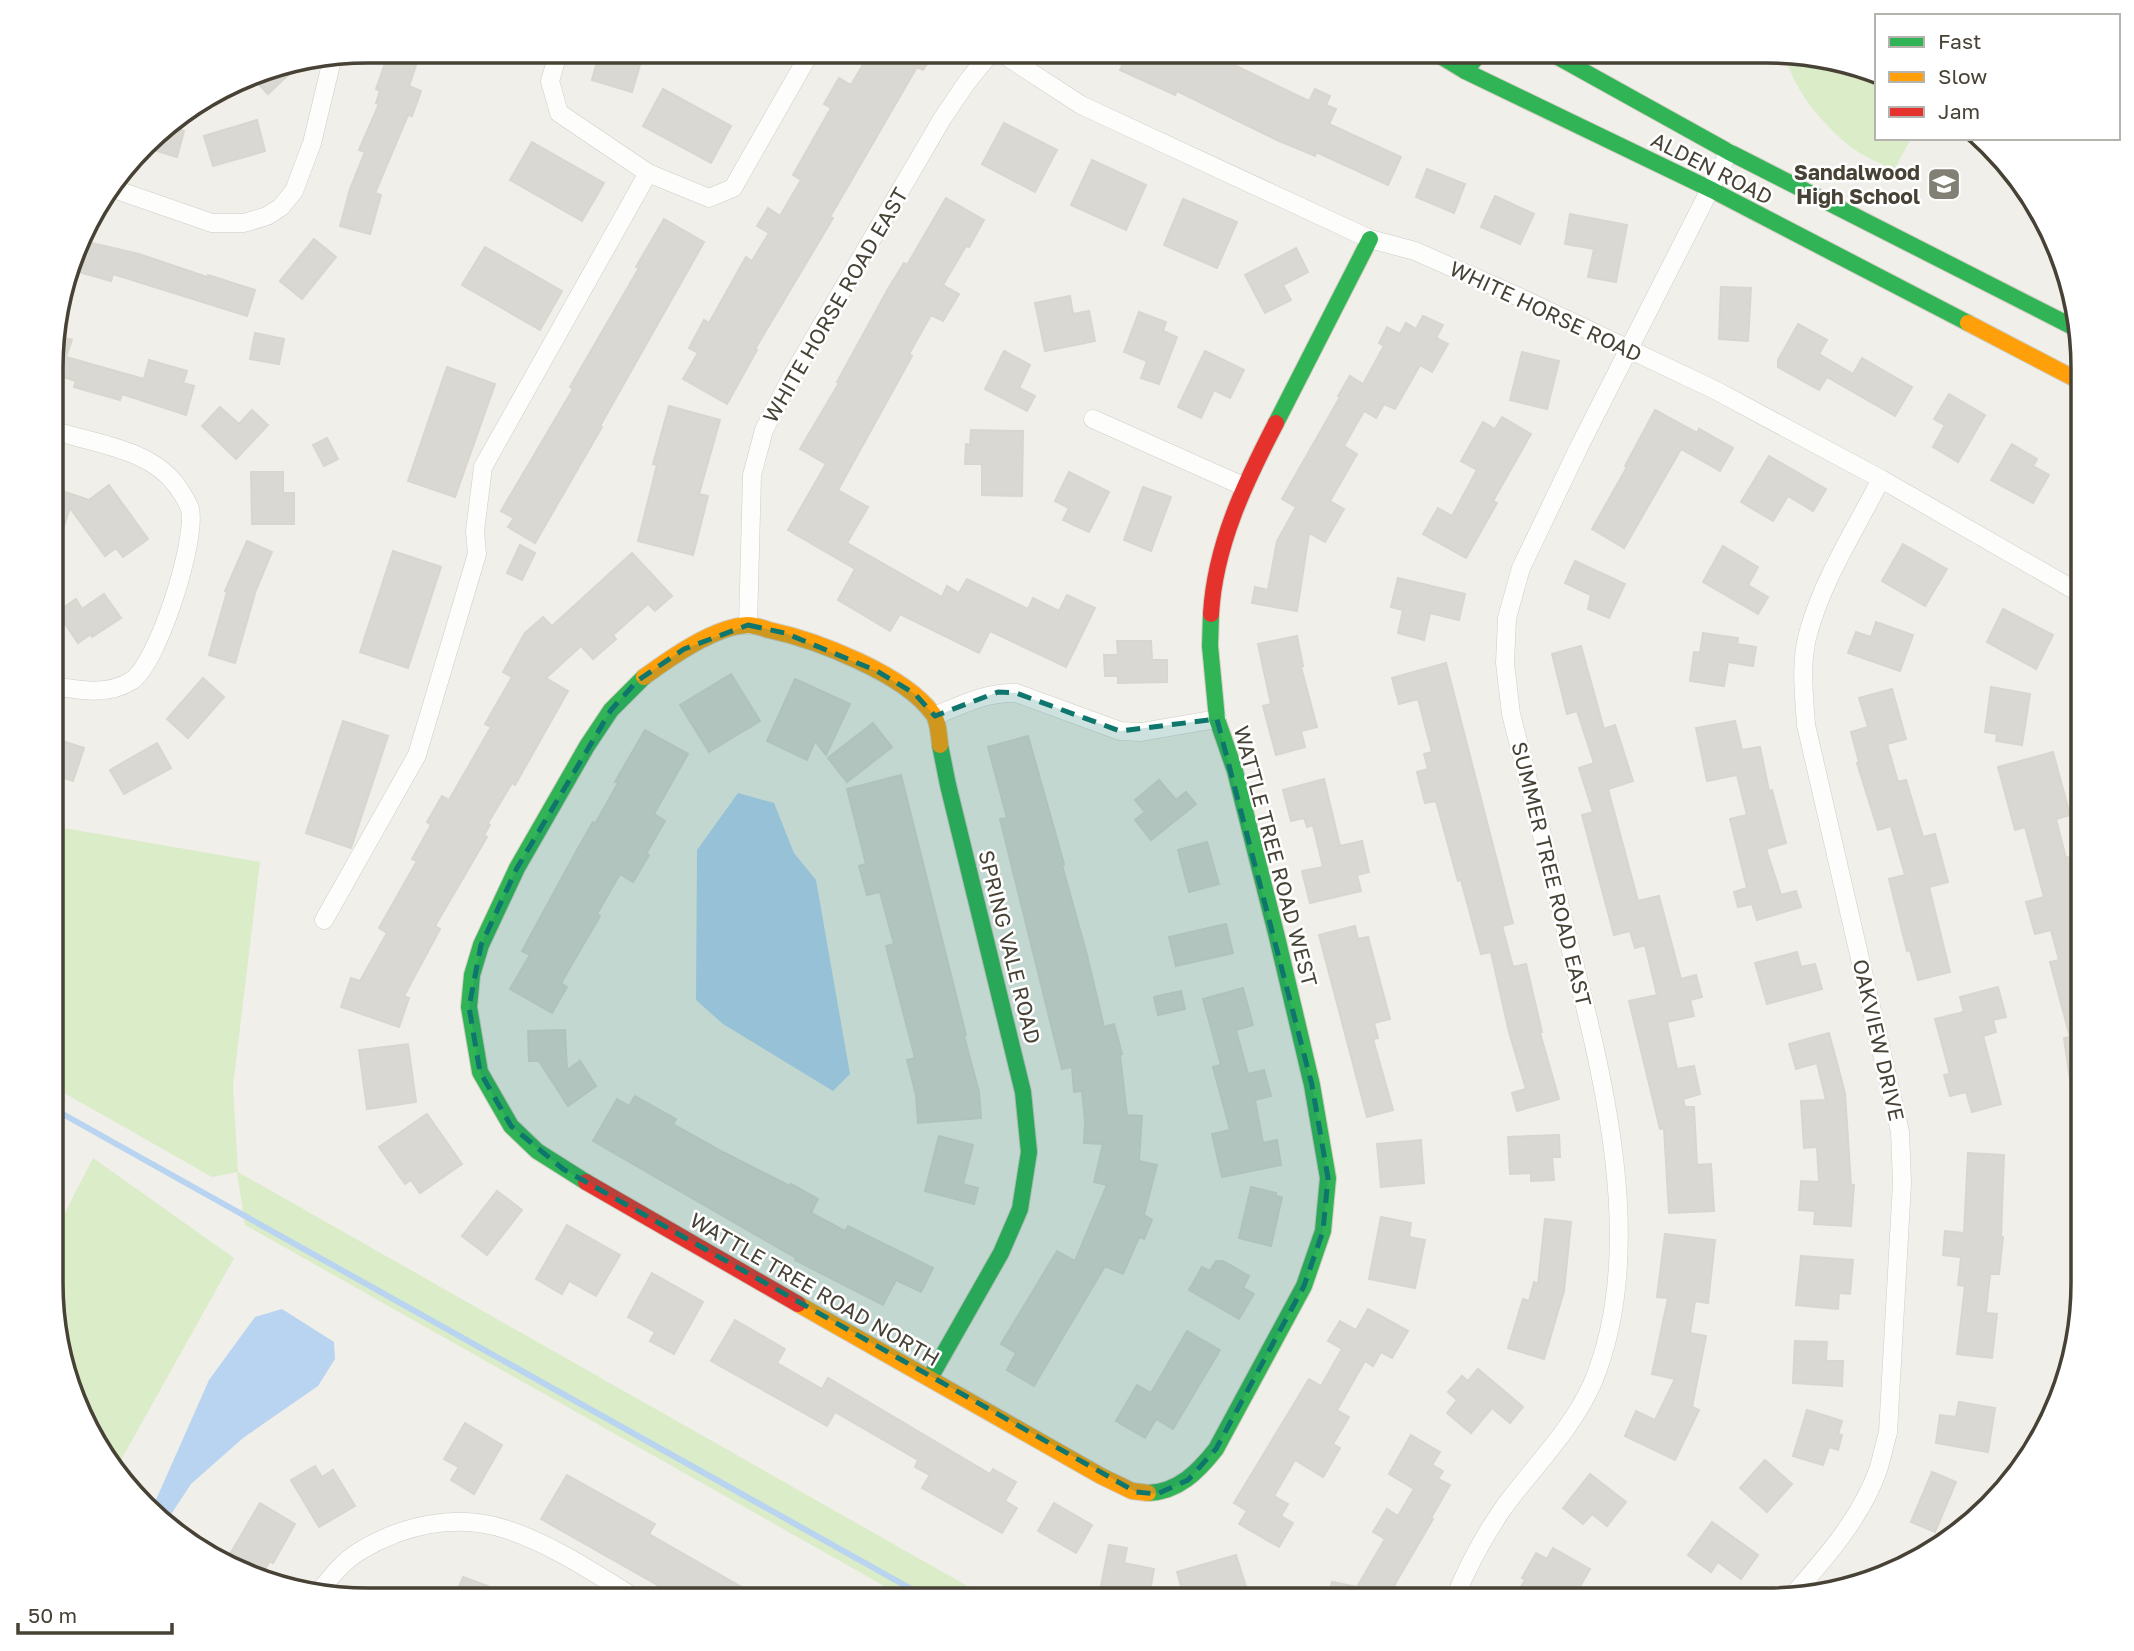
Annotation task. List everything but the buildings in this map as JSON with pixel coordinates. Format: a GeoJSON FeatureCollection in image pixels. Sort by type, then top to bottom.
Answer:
{"type":"FeatureCollection","features":[{"type":"Feature","properties":{"kind":"street"},"geometry":{"type":"LineString","coordinates":[[555,63],[550,81],[559,113],[648,173],[709,198],[733,188],[804,63]]}},
{"type":"Feature","properties":{"kind":"street","name":"WHITE HORSE ROAD EAST"},"geometry":{"type":"LineString","coordinates":[[748,625],[750,497],[752,475],[764,430],[792,376],[942,119],[982,63]]}},
{"type":"Feature","properties":{"kind":"street","name":"WHITE HORSE ROAD"},"geometry":{"type":"LineString","coordinates":[[1017,63],[1081,104],[1370,239],[1415,251],[1520,297],[1715,390],[1881,479],[2071,588]]}},
{"type":"Feature","properties":{"kind":"street","name":"ALDEN ROAD"},"geometry":{"type":"LineString","coordinates":[[1452,63],[1712,190],[2071,377]]}},
{"type":"Feature","properties":{"kind":"street"},"geometry":{"type":"LineString","coordinates":[[1465,71],[1467,63]]}},
{"type":"Feature","properties":{"kind":"street"},"geometry":{"type":"LineString","coordinates":[[1465,71],[1472,63]]}},
{"type":"Feature","properties":{"kind":"street","name":"ALDEN ROAD"},"geometry":{"type":"LineString","coordinates":[[1569,63],[1730,152],[2067,324]]}},
{"type":"Feature","properties":{"kind":"street"},"geometry":{"type":"LineString","coordinates":[[120,191],[212,223],[244,223],[267,216],[281,206],[293,191],[312,143],[331,66]]}},
{"type":"Feature","properties":{"kind":"street","name":"SUMMER TREE ROAD EAST"},"geometry":{"type":"LineString","coordinates":[[1459,1588],[1466,1569],[1504,1507],[1549,1453],[1576,1414],[1591,1385],[1603,1356],[1614,1305],[1619,1226],[1615,1161],[1593,1036],[1511,714],[1505,663],[1507,618],[1521,568],[1730,152]]}},
{"type":"Feature","properties":{"kind":"street"},"geometry":{"type":"LineString","coordinates":[[324,919],[417,755],[477,554],[475,531],[483,467],[648,173]]}},
{"type":"Feature","properties":{"kind":"street","name":"WATTLE TREE ROAD WEST"},"geometry":{"type":"LineString","coordinates":[[1188,1480],[1216,1449],[1304,1286],[1323,1231],[1328,1178],[1312,1085],[1277,937],[1235,771],[1217,719],[1210,646],[1212,603],[1220,555],[1243,486],[1370,239]]}},
{"type":"Feature","properties":{"kind":"street"},"geometry":{"type":"LineString","coordinates":[[1093,419],[1243,486]]}},
{"type":"Feature","properties":{"kind":"street"},"geometry":{"type":"LineString","coordinates":[[63,433],[131,454],[159,467],[177,485],[190,508],[188,547],[160,638],[150,657],[131,681],[89,692],[63,688]]}},
{"type":"Feature","properties":{"kind":"street","name":"OAKVIEW DRIVE"},"geometry":{"type":"LineString","coordinates":[[1801,1585],[1828,1555],[1855,1517],[1878,1471],[1888,1433],[1902,1183],[1900,1132],[1806,725],[1803,673],[1807,635],[1823,594],[1881,479]]}},
{"type":"Feature","properties":{"kind":"street"},"geometry":{"type":"LineString","coordinates":[[748,625],[785,633],[831,649],[866,666],[915,694],[935,716],[998,692],[1016,693],[1120,731],[1141,732],[1217,719]]}},
{"type":"Feature","properties":{"kind":"street","name":"WATTLE TREE ROAD NORTH"},"geometry":{"type":"LineString","coordinates":[[748,625],[714,634],[684,649],[637,681],[611,710],[587,746],[517,868],[481,945],[472,975],[469,1007],[480,1072],[511,1125],[537,1151],[624,1205],[1101,1476],[1136,1492],[1157,1494],[1188,1480]]}},
{"type":"Feature","properties":{"kind":"street","name":"SPRING VALE ROAD"},"geometry":{"type":"LineString","coordinates":[[930,1378],[1001,1253],[1020,1209],[1029,1152],[1023,1092],[948,785],[935,716]]}},
{"type":"Feature","properties":{"kind":"street"},"geometry":{"type":"LineString","coordinates":[[325,1585],[358,1551],[419,1525],[471,1522],[504,1529],[562,1555],[618,1588]]}},
{"type":"Feature","properties":{"kind":"highlighted area"},"geometry":{"type":"Polygon","coordinates":[[[748,625],[785,633],[877,671],[915,694],[935,716],[998,692],[1016,693],[1120,731],[1217,719],[1312,1085],[1328,1178],[1323,1231],[1304,1286],[1216,1449],[1188,1480],[1157,1494],[1136,1492],[563,1169],[511,1126],[495,1100],[480,1072],[469,1007],[481,945],[517,868],[611,710],[637,681],[684,649],[748,625]]]}},
{"type":"Feature","properties":{"kind":"green space"},"geometry":{"type":"Polygon","coordinates":[[[1788,65],[1826,69],[1875,83],[1875,140],[1910,140],[1894,170],[1856,151],[1840,138],[1809,104],[1788,65]]]}},
{"type":"Feature","properties":{"kind":"green space"},"geometry":{"type":"Polygon","coordinates":[[[63,828],[260,862],[233,1086],[238,1172],[971,1588],[888,1588],[245,1225],[237,1172],[212,1177],[63,1092],[63,828]]]}},
{"type":"Feature","properties":{"kind":"green space"},"geometry":{"type":"Polygon","coordinates":[[[93,1158],[234,1258],[120,1461],[94,1418],[73,1362],[64,1303],[63,1217],[93,1158]]]}},
{"type":"Feature","properties":{"kind":"water"},"geometry":{"type":"Polygon","coordinates":[[[738,793],[774,803],[794,853],[816,880],[850,1074],[833,1091],[723,1024],[696,1000],[697,850],[738,793]]]}},
{"type":"Feature","properties":{"kind":"water"},"geometry":{"type":"Polygon","coordinates":[[[282,1309],[334,1342],[335,1359],[318,1386],[243,1438],[191,1484],[171,1515],[155,1502],[209,1380],[255,1317],[282,1309]]]}},
{"type":"Feature","properties":{"kind":"waterway"},"geometry":{"type":"LineString","coordinates":[[63,1114],[910,1588]]}},
{"type":"Feature","properties":{"kind":"traffic: fast"},"geometry":{"type":"LineString","coordinates":[[1452,63],[1712,190],[1968,323]]}},
{"type":"Feature","properties":{"kind":"traffic: fast"},"geometry":{"type":"LineString","coordinates":[[1465,71],[1472,63]]}},
{"type":"Feature","properties":{"kind":"traffic: fast"},"geometry":{"type":"LineString","coordinates":[[1569,63],[1729,152],[2067,324]]}},
{"type":"Feature","properties":{"kind":"traffic: fast"},"geometry":{"type":"LineString","coordinates":[[1276,423],[1370,239]]}},
{"type":"Feature","properties":{"kind":"traffic: fast"},"geometry":{"type":"LineString","coordinates":[[1148,1493],[1178,1485],[1216,1449],[1304,1286],[1323,1231],[1328,1178],[1312,1085],[1277,937],[1235,771],[1217,719],[1210,646],[1211,614]]}},
{"type":"Feature","properties":{"kind":"traffic: fast"},"geometry":{"type":"LineString","coordinates":[[586,1182],[537,1151],[511,1126],[480,1072],[469,1007],[472,975],[481,945],[517,868],[587,746],[611,710],[644,677]]}},
{"type":"Feature","properties":{"kind":"traffic: fast"},"geometry":{"type":"LineString","coordinates":[[930,1378],[1001,1253],[1020,1209],[1029,1152],[1023,1092],[940,745]]}},
{"type":"Feature","properties":{"kind":"traffic: slow"},"geometry":{"type":"LineString","coordinates":[[1968,323],[2071,377]]}},
{"type":"Feature","properties":{"kind":"traffic: slow"},"geometry":{"type":"LineString","coordinates":[[644,677],[707,637],[735,627],[756,626],[834,650],[902,685],[933,714],[940,745]]}},
{"type":"Feature","properties":{"kind":"traffic: slow"},"geometry":{"type":"LineString","coordinates":[[798,1304],[1101,1476],[1132,1491],[1148,1493]]}},
{"type":"Feature","properties":{"kind":"traffic: jam"},"geometry":{"type":"LineString","coordinates":[[1211,614],[1218,563],[1233,515],[1276,423]]}},
{"type":"Feature","properties":{"kind":"traffic: jam"},"geometry":{"type":"LineString","coordinates":[[586,1182],[798,1304]]}},
{"type":"Feature","properties":{"kind":"place","name":"Sandalwood High School"},"geometry":{"type":"Point","coordinates":[1944,184]}}]}
